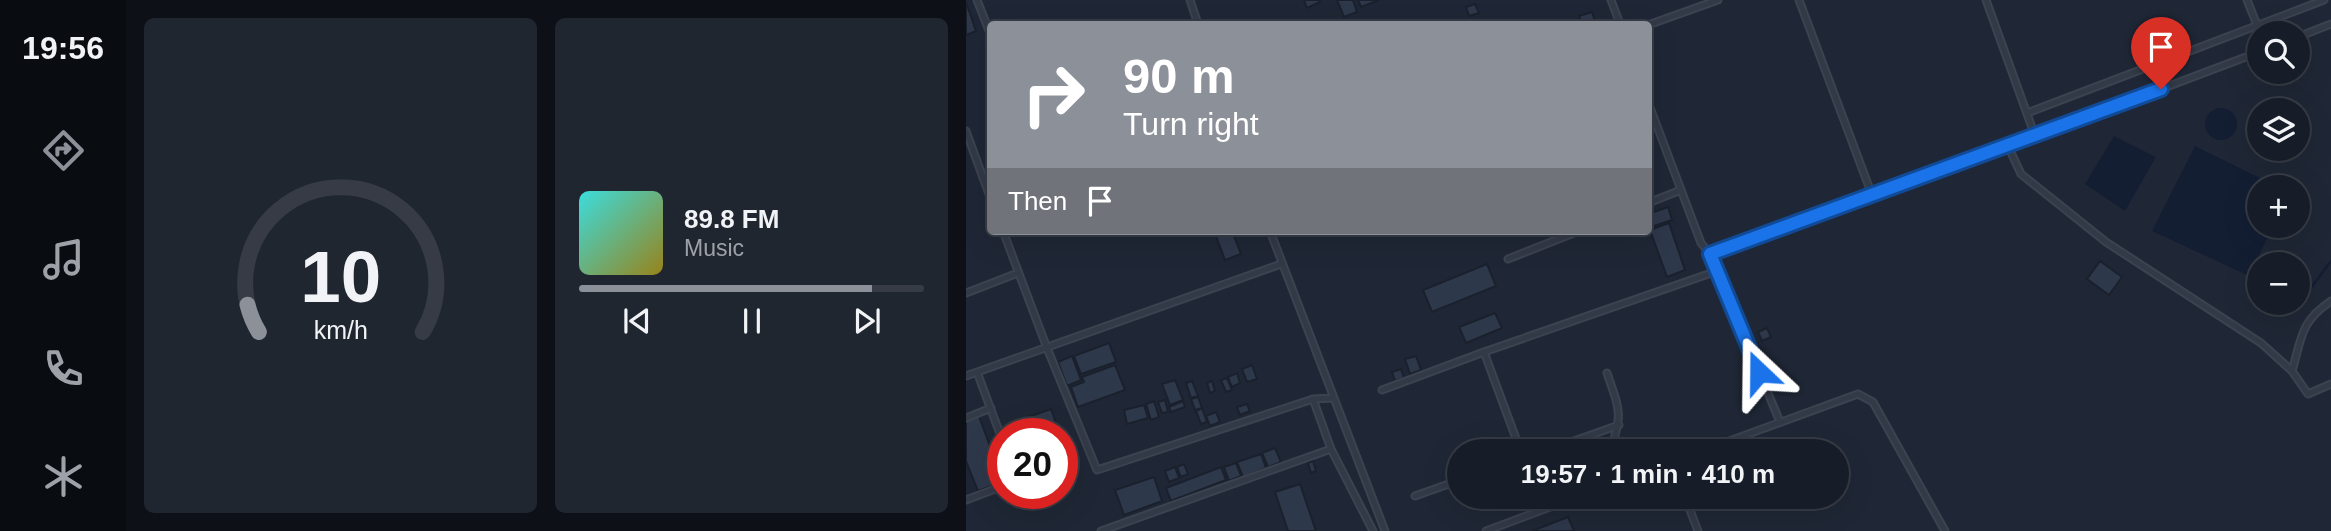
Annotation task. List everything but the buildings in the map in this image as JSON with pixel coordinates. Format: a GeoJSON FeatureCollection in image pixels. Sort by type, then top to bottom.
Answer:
{"type":"FeatureCollection","features":[{"type":"Feature","properties":{"kind":"lane"},"geometry":{"type":"LineString","coordinates":[[977,0],[987,25]]}},
{"type":"Feature","properties":{"kind":"lane"},"geometry":{"type":"LineString","coordinates":[[1190,0],[1197,21]]}},
{"type":"Feature","properties":{"kind":"lane"},"geometry":{"type":"LineString","coordinates":[[1611,0],[1619,21]]}},
{"type":"Feature","properties":{"kind":"lane"},"geometry":{"type":"LineString","coordinates":[[1652,25],[1718,0]]}},
{"type":"Feature","properties":{"kind":"lane"},"geometry":{"type":"LineString","coordinates":[[1799,0],[1872,195]]}},
{"type":"Feature","properties":{"kind":"lane"},"geometry":{"type":"LineString","coordinates":[[1986,0],[2035,136]]}},
{"type":"Feature","properties":{"kind":"lane"},"geometry":{"type":"LineString","coordinates":[[2247,0],[2255,21]]}},
{"type":"Feature","properties":{"kind":"lane"},"geometry":{"type":"LineString","coordinates":[[2268,21],[2325,0]]}},
{"type":"Feature","properties":{"kind":"lane"},"geometry":{"type":"LineString","coordinates":[[2310,32],[2331,24]]}},
{"type":"Feature","properties":{"kind":"lane"},"geometry":{"type":"LineString","coordinates":[[2027,113],[2247,29]]}},
{"type":"Feature","properties":{"kind":"lane"},"geometry":{"type":"LineString","coordinates":[[1710,254],[2247,56]]}},
{"type":"Feature","properties":{"kind":"lane"},"geometry":{"type":"LineString","coordinates":[[1652,113],[1701,243],[1710,254],[1780,422]]}},
{"type":"Feature","properties":{"kind":"lane"},"geometry":{"type":"LineString","coordinates":[[966,131],[987,189]]}},
{"type":"Feature","properties":{"kind":"lane"},"geometry":{"type":"LineString","coordinates":[[2008,146],[2021,174],[2106,242],[2261,342],[2292,371],[2308,394],[2331,384]]}},
{"type":"Feature","properties":{"kind":"lane"},"geometry":{"type":"LineString","coordinates":[[1652,202],[1681,190]]}},
{"type":"Feature","properties":{"kind":"lane"},"geometry":{"type":"LineString","coordinates":[[1004,235],[1097,470],[1313,399],[1333,398]]}},
{"type":"Feature","properties":{"kind":"lane"},"geometry":{"type":"LineString","coordinates":[[1271,235],[1385,531]]}},
{"type":"Feature","properties":{"kind":"lane"},"geometry":{"type":"LineString","coordinates":[[1508,259],[1569,235]]}},
{"type":"Feature","properties":{"kind":"lane"},"geometry":{"type":"LineString","coordinates":[[966,376],[1281,264]]}},
{"type":"Feature","properties":{"kind":"lane"},"geometry":{"type":"LineString","coordinates":[[1382,390],[1717,271]]}},
{"type":"Feature","properties":{"kind":"lane"},"geometry":{"type":"LineString","coordinates":[[966,293],[1018,273]]}},
{"type":"Feature","properties":{"kind":"lane"},"geometry":{"type":"LineString","coordinates":[[2292,371],[2305,324],[2315,312],[2331,302]]}},
{"type":"Feature","properties":{"kind":"lane"},"geometry":{"type":"LineString","coordinates":[[1484,352],[1516,439]]}},
{"type":"Feature","properties":{"kind":"lane"},"geometry":{"type":"LineString","coordinates":[[976,373],[995,418]]}},
{"type":"Feature","properties":{"kind":"lane"},"geometry":{"type":"LineString","coordinates":[[1607,373],[1620,410],[1614,439]]}},
{"type":"Feature","properties":{"kind":"lane"},"geometry":{"type":"LineString","coordinates":[[1734,439],[1858,394],[1873,402],[1945,531]]}},
{"type":"Feature","properties":{"kind":"lane"},"geometry":{"type":"LineString","coordinates":[[1313,399],[1331,449],[1373,531]]}},
{"type":"Feature","properties":{"kind":"lane"},"geometry":{"type":"LineString","coordinates":[[966,418],[991,408]]}},
{"type":"Feature","properties":{"kind":"lane"},"geometry":{"type":"LineString","coordinates":[[1580,439],[1619,425]]}},
{"type":"Feature","properties":{"kind":"lane"},"geometry":{"type":"LineString","coordinates":[[1101,531],[1331,449]]}},
{"type":"Feature","properties":{"kind":"lane"},"geometry":{"type":"LineString","coordinates":[[1415,496],[1447,485]]}},
{"type":"Feature","properties":{"kind":"lane"},"geometry":{"type":"LineString","coordinates":[[966,500],[987,492]]}},
{"type":"Feature","properties":{"kind":"lane"},"geometry":{"type":"LineString","coordinates":[[1486,531],[1545,509]]}},
{"type":"Feature","properties":{"kind":"lane"},"geometry":{"type":"LineString","coordinates":[[1690,509],[1698,531]]}},
{"type":"Feature","properties":{"kind":"water"},"geometry":{"type":"Polygon","coordinates":[[[2221,108],[2233,112],[2237,124],[2233,136],[2221,140],[2209,136],[2205,124],[2209,112],[2221,108]]]}},
{"type":"Feature","properties":{"kind":"water"},"geometry":{"type":"Polygon","coordinates":[[[2114,136],[2156,157],[2125,211],[2085,184],[2114,136]]]}},
{"type":"Feature","properties":{"kind":"water"},"geometry":{"type":"Polygon","coordinates":[[[2195,146],[2254,175],[2247,175],[2247,238],[2267,238],[2261,252],[2247,252],[2247,275],[2152,231],[2195,146]]]}},
{"type":"Feature","properties":{"kind":"waterway"},"geometry":{"type":"LineString","coordinates":[[2310,289],[2331,261]]}},
{"type":"Feature","properties":{"kind":"route"},"geometry":{"type":"LineString","coordinates":[[1759,372],[1710,254],[2161,89]]}}]}
